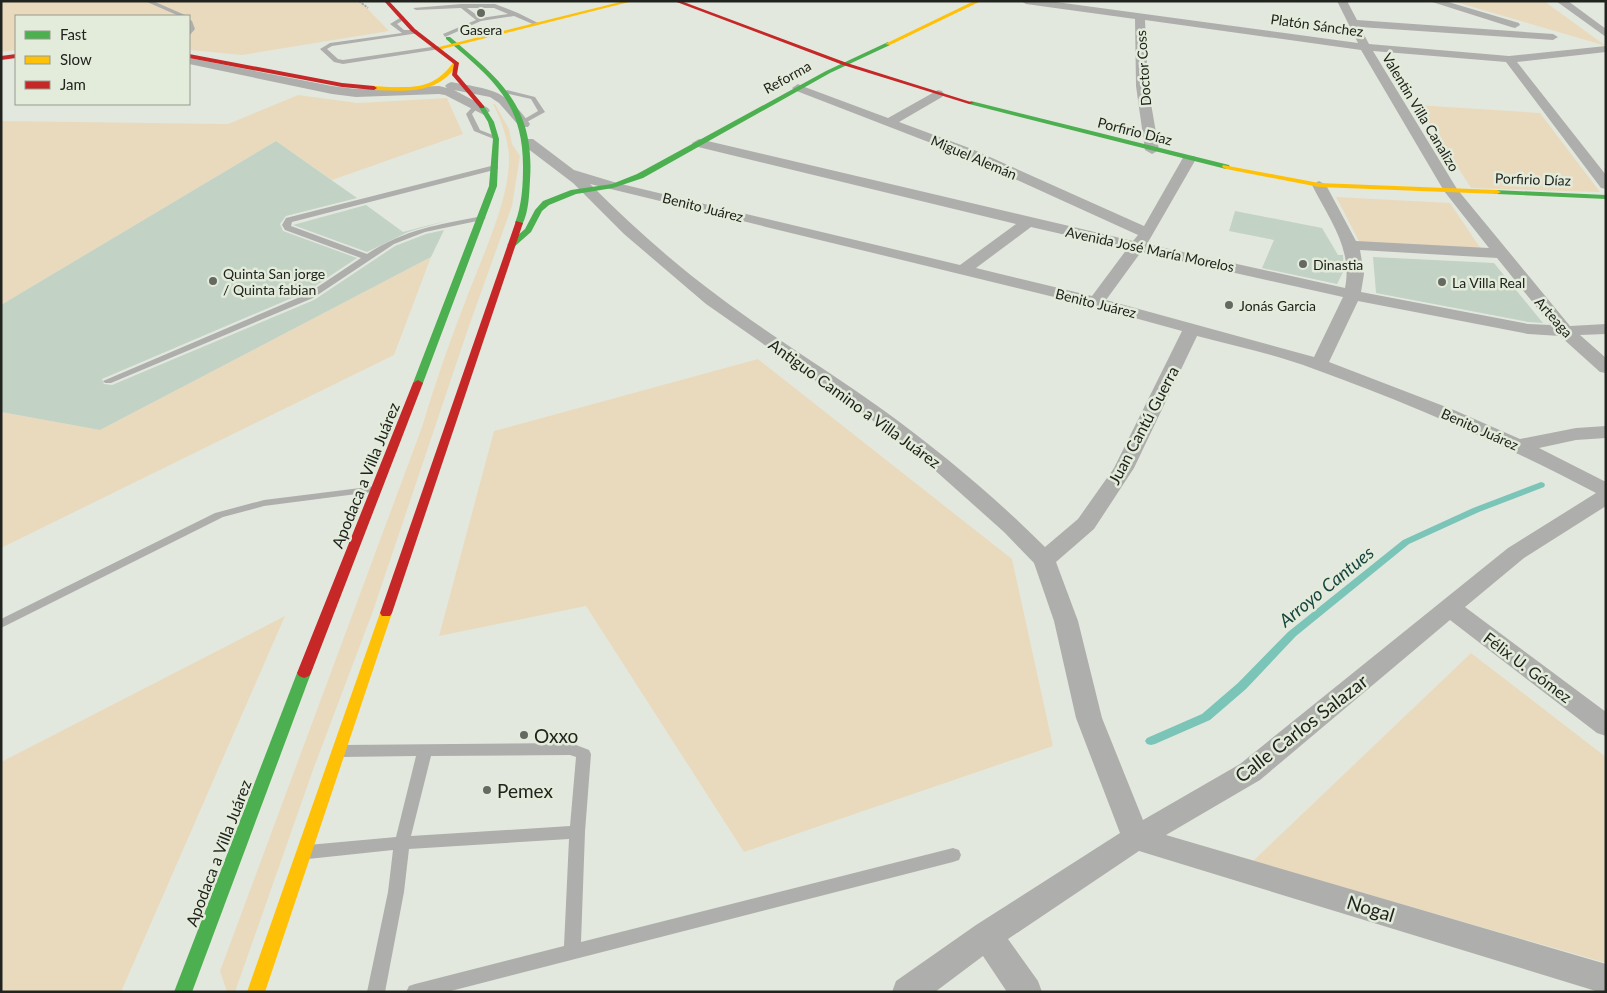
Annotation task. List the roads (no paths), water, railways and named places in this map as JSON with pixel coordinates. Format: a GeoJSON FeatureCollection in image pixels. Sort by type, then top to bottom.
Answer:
{"type":"FeatureCollection","features":[{"type":"Feature","properties":{"kind":"main road"},"geometry":{"type":"LineString","coordinates":[[190,56],[342,85],[378,88],[420,85],[446,77],[456,62],[415,33],[386,1]]}},
{"type":"Feature","properties":{"kind":"main road"},"geometry":{"type":"LineString","coordinates":[[532,22],[609,1]]}},
{"type":"Feature","properties":{"kind":"main road"},"geometry":{"type":"LineString","coordinates":[[434,45],[447,37],[532,22],[631,1]]}},
{"type":"Feature","properties":{"kind":"main road","name":"Porfirio Díaz"},"geometry":{"type":"LineString","coordinates":[[676,1],[845,64],[938,94],[1016,116],[1189,159],[1319,185],[1606,197]]}},
{"type":"Feature","properties":{"kind":"main road","name":"Reforma"},"geometry":{"type":"LineString","coordinates":[[511,245],[528,230],[539,210],[546,204],[574,192],[610,185],[640,176],[798,88],[979,1]]}},
{"type":"Feature","properties":{"kind":"main road"},"geometry":{"type":"LineString","coordinates":[[412,5],[426,18]]}},
{"type":"Feature","properties":{"kind":"main road"},"geometry":{"type":"LineString","coordinates":[[256,992],[521,219],[528,181],[528,142],[524,123],[507,92],[447,37]]}},
{"type":"Feature","properties":{"kind":"main road"},"geometry":{"type":"LineString","coordinates":[[1,60],[15,58]]}},
{"type":"Feature","properties":{"kind":"main road","name":"Apodaca a Villa Juárez"},"geometry":{"type":"LineString","coordinates":[[183,992],[298,688],[378,489],[493,186],[496,138],[468,88],[454,74],[456,62]]}},
{"type":"Feature","properties":{"kind":"street","name":"Platón Sánchez"},"geometry":{"type":"LineString","coordinates":[[1026,1],[1365,47],[1509,60],[1599,53]]}},
{"type":"Feature","properties":{"kind":"street","name":"Valentin Villa Canalizo"},"geometry":{"type":"LineString","coordinates":[[1342,1],[1365,47],[1451,191]]}},
{"type":"Feature","properties":{"kind":"street"},"geometry":{"type":"LineString","coordinates":[[1561,1],[1606,34]]}},
{"type":"Feature","properties":{"kind":"street"},"geometry":{"type":"LineString","coordinates":[[1429,6],[1444,29]]}},
{"type":"Feature","properties":{"kind":"street"},"geometry":{"type":"LineString","coordinates":[[1429,6],[1562,39],[1599,53]]}},
{"type":"Feature","properties":{"kind":"street","name":"Doctor Coss"},"geometry":{"type":"LineString","coordinates":[[1140,16],[1142,86],[1152,150]]}},
{"type":"Feature","properties":{"kind":"street"},"geometry":{"type":"LineString","coordinates":[[1353,23],[1562,39]]}},
{"type":"Feature","properties":{"kind":"street"},"geometry":{"type":"LineString","coordinates":[[1509,60],[1606,185]]}},
{"type":"Feature","properties":{"kind":"street"},"geometry":{"type":"LineString","coordinates":[[190,61],[332,90],[356,93],[439,90],[449,92],[480,107]]}},
{"type":"Feature","properties":{"kind":"street"},"geometry":{"type":"LineString","coordinates":[[420,85],[468,88],[494,94],[503,100],[524,123]]}},
{"type":"Feature","properties":{"kind":"street","name":"Miguel Alemán"},"geometry":{"type":"LineString","coordinates":[[798,88],[966,152],[1142,239]]}},
{"type":"Feature","properties":{"kind":"street"},"geometry":{"type":"LineString","coordinates":[[890,122],[938,94]]}},
{"type":"Feature","properties":{"kind":"street","name":"Antiguo Camino a Villa Juárez"},"geometry":{"type":"LineString","coordinates":[[528,142],[568,173],[629,231],[712,300],[879,416],[927,453],[1012,527],[1044,560],[1066,621],[1089,718],[1136,838]]}},
{"type":"Feature","properties":{"kind":"street","name":"Avenida José María Morelos"},"geometry":{"type":"LineString","coordinates":[[698,143],[1028,222],[1142,239],[1353,294],[1528,329],[1565,331],[1606,329]]}},
{"type":"Feature","properties":{"kind":"street"},"geometry":{"type":"LineString","coordinates":[[1096,302],[1142,239],[1189,159]]}},
{"type":"Feature","properties":{"kind":"street","name":"Benito Juárez"},"geometry":{"type":"LineString","coordinates":[[568,173],[610,185],[1096,302],[1319,364],[1447,414],[1543,456],[1603,490]]}},
{"type":"Feature","properties":{"kind":"street"},"geometry":{"type":"LineString","coordinates":[[1319,185],[1349,245],[1355,262],[1353,294],[1319,364]]}},
{"type":"Feature","properties":{"kind":"street","name":"Arteaga"},"geometry":{"type":"LineString","coordinates":[[1451,191],[1499,253],[1565,331],[1606,368]]}},
{"type":"Feature","properties":{"kind":"street"},"geometry":{"type":"LineString","coordinates":[[963,270],[1028,222]]}},
{"type":"Feature","properties":{"kind":"street"},"geometry":{"type":"LineString","coordinates":[[1349,245],[1499,253]]}},
{"type":"Feature","properties":{"kind":"street","name":"Juan Cantú Guerra"},"geometry":{"type":"LineString","coordinates":[[1044,560],[1086,524],[1124,468],[1192,328]]}},
{"type":"Feature","properties":{"kind":"street"},"geometry":{"type":"LineString","coordinates":[[1518,446],[1576,434],[1606,432]]}},
{"type":"Feature","properties":{"kind":"street","name":"Calle Carlos Salazar"},"geometry":{"type":"LineString","coordinates":[[908,992],[987,936],[1136,838],[1250,772],[1516,553],[1603,490]]}},
{"type":"Feature","properties":{"kind":"street","name":"Félix U. Gómez"},"geometry":{"type":"LineString","coordinates":[[1450,608],[1606,726]]}},
{"type":"Feature","properties":{"kind":"street","name":"Nogal"},"geometry":{"type":"LineString","coordinates":[[1136,838],[1606,979]]}},
{"type":"Feature","properties":{"kind":"street"},"geometry":{"type":"LineString","coordinates":[[987,936],[1026,992]]}},
{"type":"Feature","properties":{"kind":"lane"},"geometry":{"type":"LineString","coordinates":[[150,2],[181,15]]}},
{"type":"Feature","properties":{"kind":"lane"},"geometry":{"type":"LineString","coordinates":[[412,5],[495,6],[532,22]]}},
{"type":"Feature","properties":{"kind":"lane"},"geometry":{"type":"LineString","coordinates":[[461,6],[480,20]]}},
{"type":"Feature","properties":{"kind":"lane"},"geometry":{"type":"LineString","coordinates":[[447,37],[480,20],[516,14]]}},
{"type":"Feature","properties":{"kind":"lane"},"geometry":{"type":"LineString","coordinates":[[415,33],[330,45],[323,49],[336,61],[343,62],[390,55],[434,45]]}},
{"type":"Feature","properties":{"kind":"lane"},"geometry":{"type":"LineString","coordinates":[[372,39],[378,44]]}},
{"type":"Feature","properties":{"kind":"lane"},"geometry":{"type":"LineString","coordinates":[[384,50],[390,55]]}},
{"type":"Feature","properties":{"kind":"lane"},"geometry":{"type":"LineString","coordinates":[[507,92],[533,98],[542,112],[524,123]]}},
{"type":"Feature","properties":{"kind":"lane"},"geometry":{"type":"LineString","coordinates":[[369,258],[297,232],[286,225],[289,220],[495,167]]}},
{"type":"Feature","properties":{"kind":"lane"},"geometry":{"type":"LineString","coordinates":[[108,381],[310,296],[391,242],[423,230],[482,218]]}},
{"type":"Feature","properties":{"kind":"lane"},"geometry":{"type":"LineString","coordinates":[[1,624],[218,515],[264,503],[378,489]]}},
{"type":"Feature","properties":{"kind":"lane"},"geometry":{"type":"LineString","coordinates":[[339,750],[571,749],[584,754],[577,832],[572,952]]}},
{"type":"Feature","properties":{"kind":"lane"},"geometry":{"type":"LineString","coordinates":[[376,992],[396,892],[402,843],[425,750]]}},
{"type":"Feature","properties":{"kind":"lane"},"geometry":{"type":"LineString","coordinates":[[304,853],[402,843],[577,832]]}},
{"type":"Feature","properties":{"kind":"lane"},"geometry":{"type":"LineString","coordinates":[[415,992],[953,855]]}},
{"type":"Feature","properties":{"kind":"waterway","name":"Arroyo Cantues"},"geometry":{"type":"LineString","coordinates":[[1151,741],[1206,717],[1242,686],[1292,634],[1406,542],[1476,510],[1541,485]]}},
{"type":"Feature","properties":{"kind":"place","name":"Gasera"},"geometry":{"type":"Point","coordinates":[481,13]}},
{"type":"Feature","properties":{"kind":"place","name":"Dinastia"},"geometry":{"type":"Point","coordinates":[1303,264]}},
{"type":"Feature","properties":{"kind":"place","name":"Quinta San jorge / Quinta fabian"},"geometry":{"type":"Point","coordinates":[213,281]}},
{"type":"Feature","properties":{"kind":"place","name":"La Villa Real"},"geometry":{"type":"Point","coordinates":[1442,282]}},
{"type":"Feature","properties":{"kind":"place","name":"Jonás Garcia"},"geometry":{"type":"Point","coordinates":[1229,305]}},
{"type":"Feature","properties":{"kind":"place","name":"Oxxo"},"geometry":{"type":"Point","coordinates":[524,735]}},
{"type":"Feature","properties":{"kind":"place","name":"Pemex"},"geometry":{"type":"Point","coordinates":[487,790]}}]}
